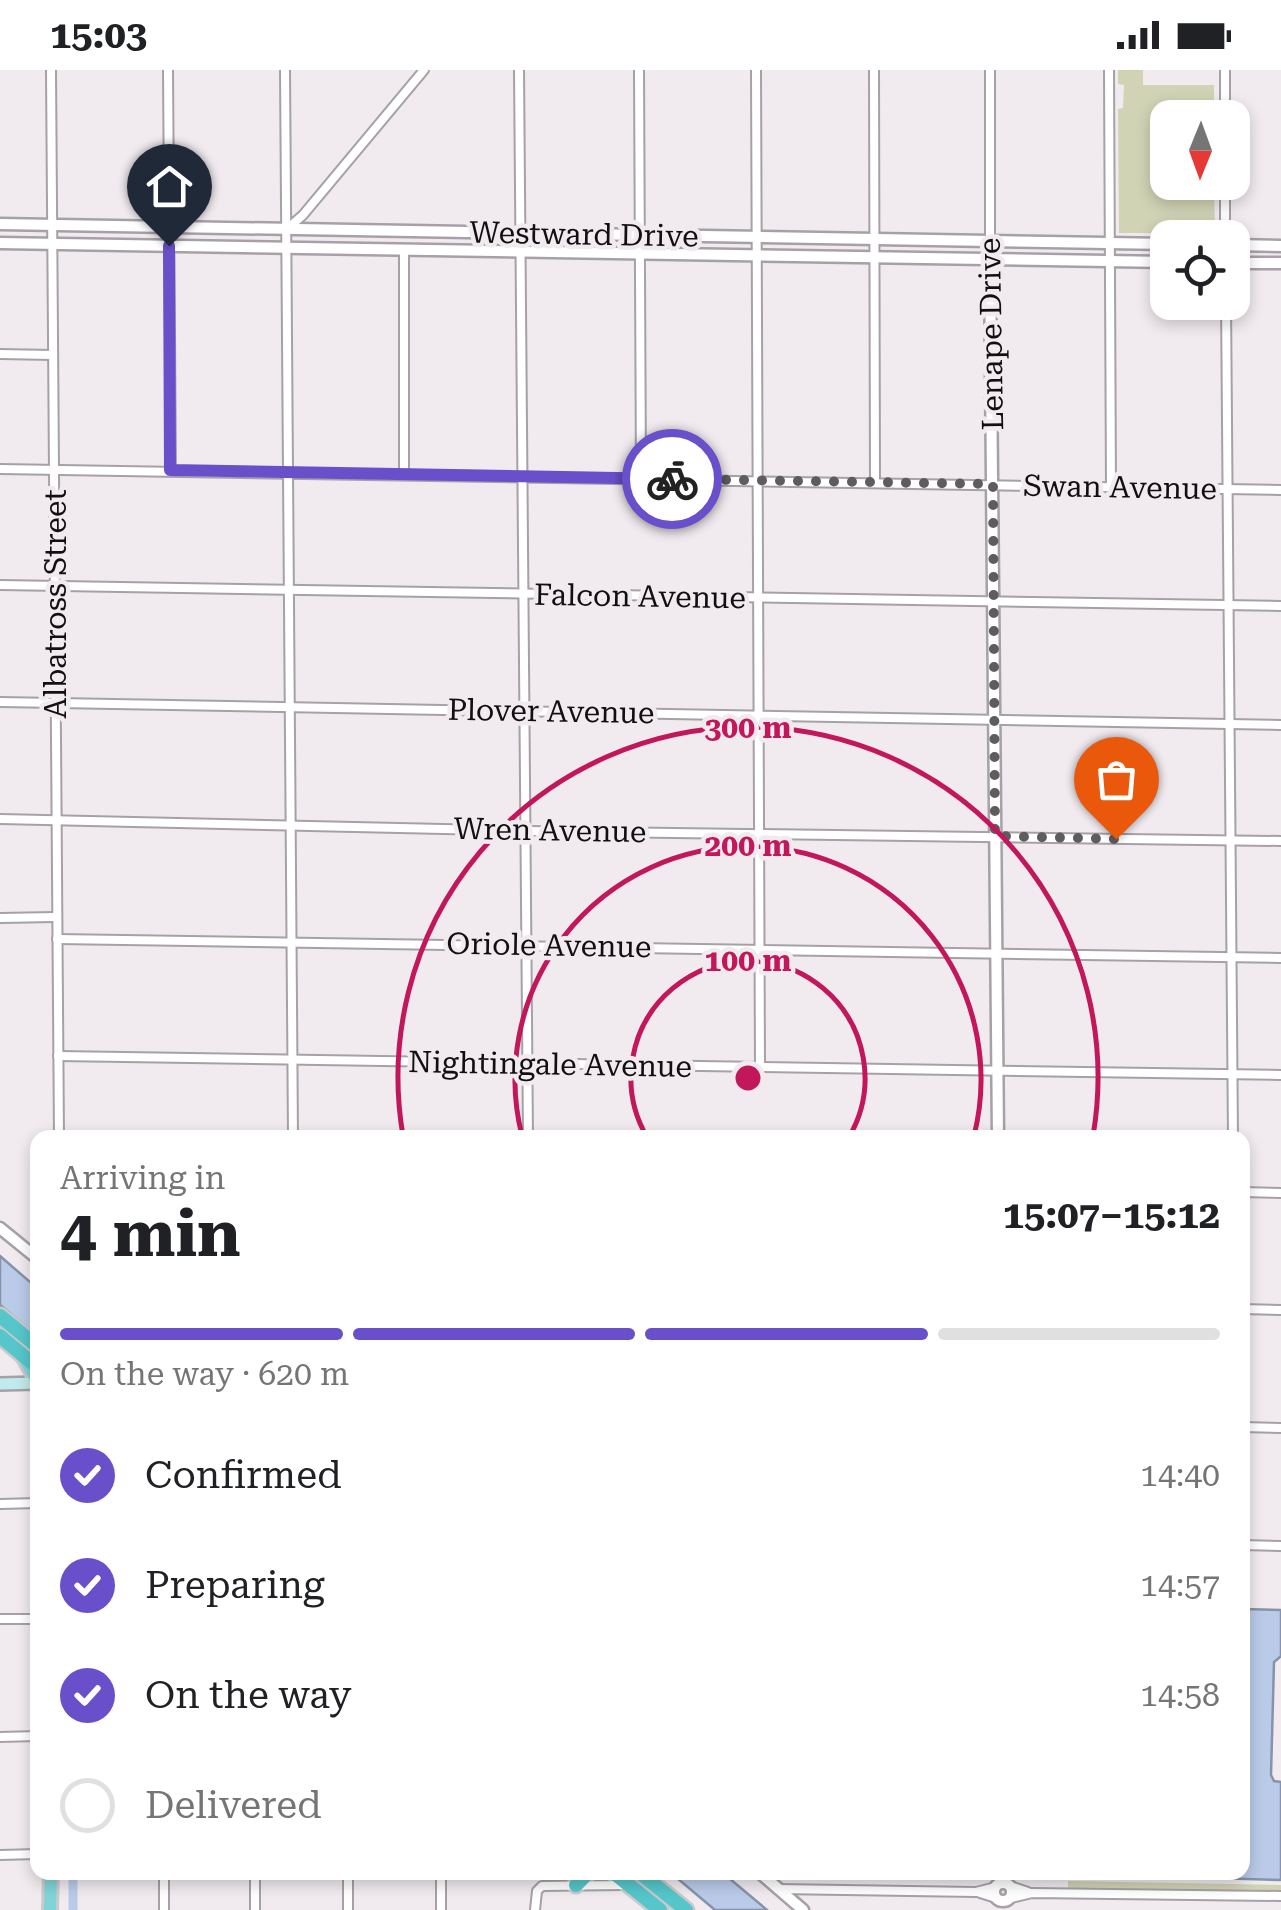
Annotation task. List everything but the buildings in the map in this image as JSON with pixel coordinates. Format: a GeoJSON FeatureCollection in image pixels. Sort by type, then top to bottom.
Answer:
{"type":"FeatureCollection","features":[{"type":"Feature","properties":{"kind":"highway"},"geometry":{"type":"LineString","coordinates":[[0,1316],[30,1341]]}},
{"type":"Feature","properties":{"kind":"highway"},"geometry":{"type":"LineString","coordinates":[[0,1336],[30,1361]]}},
{"type":"Feature","properties":{"kind":"highway"},"geometry":{"type":"LineString","coordinates":[[576,1885],[581,1880]]}},
{"type":"Feature","properties":{"kind":"highway"},"geometry":{"type":"LineString","coordinates":[[622,1880],[660,1910]]}},
{"type":"Feature","properties":{"kind":"highway"},"geometry":{"type":"LineString","coordinates":[[649,1880],[686,1910]]}},
{"type":"Feature","properties":{"kind":"highway"},"geometry":{"type":"LineString","coordinates":[[628,1885],[665,1893]]}},
{"type":"Feature","properties":{"kind":"main road"},"geometry":{"type":"LineString","coordinates":[[22,1354],[30,1368]]}},
{"type":"Feature","properties":{"kind":"main road"},"geometry":{"type":"LineString","coordinates":[[0,1384],[30,1382]]}},
{"type":"Feature","properties":{"kind":"main road"},"geometry":{"type":"LineString","coordinates":[[50,1910],[51,1880]]}},
{"type":"Feature","properties":{"kind":"street","name":"Albatross Street"},"geometry":{"type":"LineString","coordinates":[[51,70],[59,1130]]}},
{"type":"Feature","properties":{"kind":"street"},"geometry":{"type":"LineString","coordinates":[[168,70],[170,470]]}},
{"type":"Feature","properties":{"kind":"street"},"geometry":{"type":"LineString","coordinates":[[285,70],[293,1130]]}},
{"type":"Feature","properties":{"kind":"street"},"geometry":{"type":"LineString","coordinates":[[286,230],[303,215],[424,70]]}},
{"type":"Feature","properties":{"kind":"street"},"geometry":{"type":"LineString","coordinates":[[519,70],[528,1130]]}},
{"type":"Feature","properties":{"kind":"street"},"geometry":{"type":"LineString","coordinates":[[639,70],[641,478]]}},
{"type":"Feature","properties":{"kind":"street"},"geometry":{"type":"LineString","coordinates":[[756,70],[760,1067]]}},
{"type":"Feature","properties":{"kind":"street"},"geometry":{"type":"LineString","coordinates":[[874,70],[875,482]]}},
{"type":"Feature","properties":{"kind":"street","name":"Lenape Drive"},"geometry":{"type":"LineString","coordinates":[[990,70],[998,1130]]}},
{"type":"Feature","properties":{"kind":"street"},"geometry":{"type":"LineString","coordinates":[[1109,70],[1112,487]]}},
{"type":"Feature","properties":{"kind":"street"},"geometry":{"type":"LineString","coordinates":[[1225,70],[1225,100]]}},
{"type":"Feature","properties":{"kind":"street","name":"Westward Drive"},"geometry":{"type":"LineString","coordinates":[[0,224],[1150,244]]}},
{"type":"Feature","properties":{"kind":"street","name":"Westward Drive"},"geometry":{"type":"LineString","coordinates":[[0,243],[1150,262]]}},
{"type":"Feature","properties":{"kind":"street"},"geometry":{"type":"LineString","coordinates":[[1250,246],[1281,246]]}},
{"type":"Feature","properties":{"kind":"street"},"geometry":{"type":"LineString","coordinates":[[404,250],[404,475]]}},
{"type":"Feature","properties":{"kind":"street"},"geometry":{"type":"LineString","coordinates":[[1250,263],[1281,264]]}},
{"type":"Feature","properties":{"kind":"street"},"geometry":{"type":"LineString","coordinates":[[1226,320],[1233,1130]]}},
{"type":"Feature","properties":{"kind":"street"},"geometry":{"type":"LineString","coordinates":[[0,354],[54,356]]}},
{"type":"Feature","properties":{"kind":"street","name":"Swan Avenue"},"geometry":{"type":"LineString","coordinates":[[0,469],[1281,490]]}},
{"type":"Feature","properties":{"kind":"street","name":"Falcon Avenue"},"geometry":{"type":"LineString","coordinates":[[0,584],[1281,606]]}},
{"type":"Feature","properties":{"kind":"street","name":"Plover Avenue"},"geometry":{"type":"LineString","coordinates":[[0,702],[1281,726]]}},
{"type":"Feature","properties":{"kind":"street","name":"Wren Avenue"},"geometry":{"type":"LineString","coordinates":[[0,819],[1281,842]]}},
{"type":"Feature","properties":{"kind":"street"},"geometry":{"type":"LineString","coordinates":[[0,918],[56,917]]}},
{"type":"Feature","properties":{"kind":"street","name":"Oriole Avenue"},"geometry":{"type":"LineString","coordinates":[[57,939],[1281,958]]}},
{"type":"Feature","properties":{"kind":"street","name":"Nightingale Avenue"},"geometry":{"type":"LineString","coordinates":[[58,1056],[1281,1075]]}},
{"type":"Feature","properties":{"kind":"street"},"geometry":{"type":"LineString","coordinates":[[1250,1192],[1281,1193]]}},
{"type":"Feature","properties":{"kind":"street"},"geometry":{"type":"LineString","coordinates":[[0,1228],[30,1252]]}},
{"type":"Feature","properties":{"kind":"street"},"geometry":{"type":"LineString","coordinates":[[1250,1310],[1281,1310]]}},
{"type":"Feature","properties":{"kind":"street"},"geometry":{"type":"LineString","coordinates":[[1250,1427],[1281,1428]]}},
{"type":"Feature","properties":{"kind":"street"},"geometry":{"type":"LineString","coordinates":[[0,1504],[30,1503]]}},
{"type":"Feature","properties":{"kind":"street"},"geometry":{"type":"LineString","coordinates":[[1250,1545],[1281,1546]]}},
{"type":"Feature","properties":{"kind":"street"},"geometry":{"type":"LineString","coordinates":[[0,1619],[30,1619]]}},
{"type":"Feature","properties":{"kind":"street"},"geometry":{"type":"LineString","coordinates":[[0,1737],[30,1736]]}},
{"type":"Feature","properties":{"kind":"street"},"geometry":{"type":"LineString","coordinates":[[0,1854],[30,1854]]}},
{"type":"Feature","properties":{"kind":"street"},"geometry":{"type":"LineString","coordinates":[[164,1880],[164,1910]]}},
{"type":"Feature","properties":{"kind":"street"},"geometry":{"type":"LineString","coordinates":[[255,1880],[256,1910]]}},
{"type":"Feature","properties":{"kind":"street"},"geometry":{"type":"LineString","coordinates":[[348,1880],[348,1910]]}},
{"type":"Feature","properties":{"kind":"street"},"geometry":{"type":"LineString","coordinates":[[441,1880],[441,1910]]}},
{"type":"Feature","properties":{"kind":"street"},"geometry":{"type":"LineString","coordinates":[[768,1880],[803,1910]]}},
{"type":"Feature","properties":{"kind":"street"},"geometry":{"type":"LineString","coordinates":[[535,1910],[537,1892],[542,1886],[628,1885]]}},
{"type":"Feature","properties":{"kind":"street"},"geometry":{"type":"LineString","coordinates":[[778,1889],[976,1892],[1003,1896],[1281,1896]]}},
{"type":"Feature","properties":{"kind":"green space"},"geometry":{"type":"Polygon","coordinates":[[[1118,70],[1143,70],[1143,85],[1214,85],[1214,100],[1150,100],[1150,200],[1214,200],[1215,220],[1150,220],[1150,233],[1119,233],[1118,109],[1123,108],[1124,85],[1118,84],[1118,70]]]}},
{"type":"Feature","properties":{"kind":"green space"},"geometry":{"type":"Polygon","coordinates":[[[1068,1881],[1281,1885],[1281,1893],[1068,1890],[1068,1881]]]}},
{"type":"Feature","properties":{"kind":"water"},"geometry":{"type":"Polygon","coordinates":[[[0,1256],[30,1282],[30,1330],[0,1305],[0,1256]]]}},
{"type":"Feature","properties":{"kind":"water"},"geometry":{"type":"Polygon","coordinates":[[[1250,1609],[1281,1610],[1281,1656],[1274,1662],[1271,1775],[1274,1781],[1281,1782],[1281,1880],[1250,1879],[1250,1609]]]}},
{"type":"Feature","properties":{"kind":"water"},"geometry":{"type":"Polygon","coordinates":[[[679,1880],[731,1880],[767,1910],[715,1910],[679,1880]]]}},
{"type":"Feature","properties":{"kind":"waterway"},"geometry":{"type":"LineString","coordinates":[[73,1880],[73,1910]]}},
{"type":"Feature","properties":{"kind":"way so far"},"geometry":{"type":"LineString","coordinates":[[672,479],[993,484],[995,836],[1116,839]]}},
{"type":"Feature","properties":{"kind":"route"},"geometry":{"type":"LineString","coordinates":[[169,246],[170,470],[672,479]]}}]}
